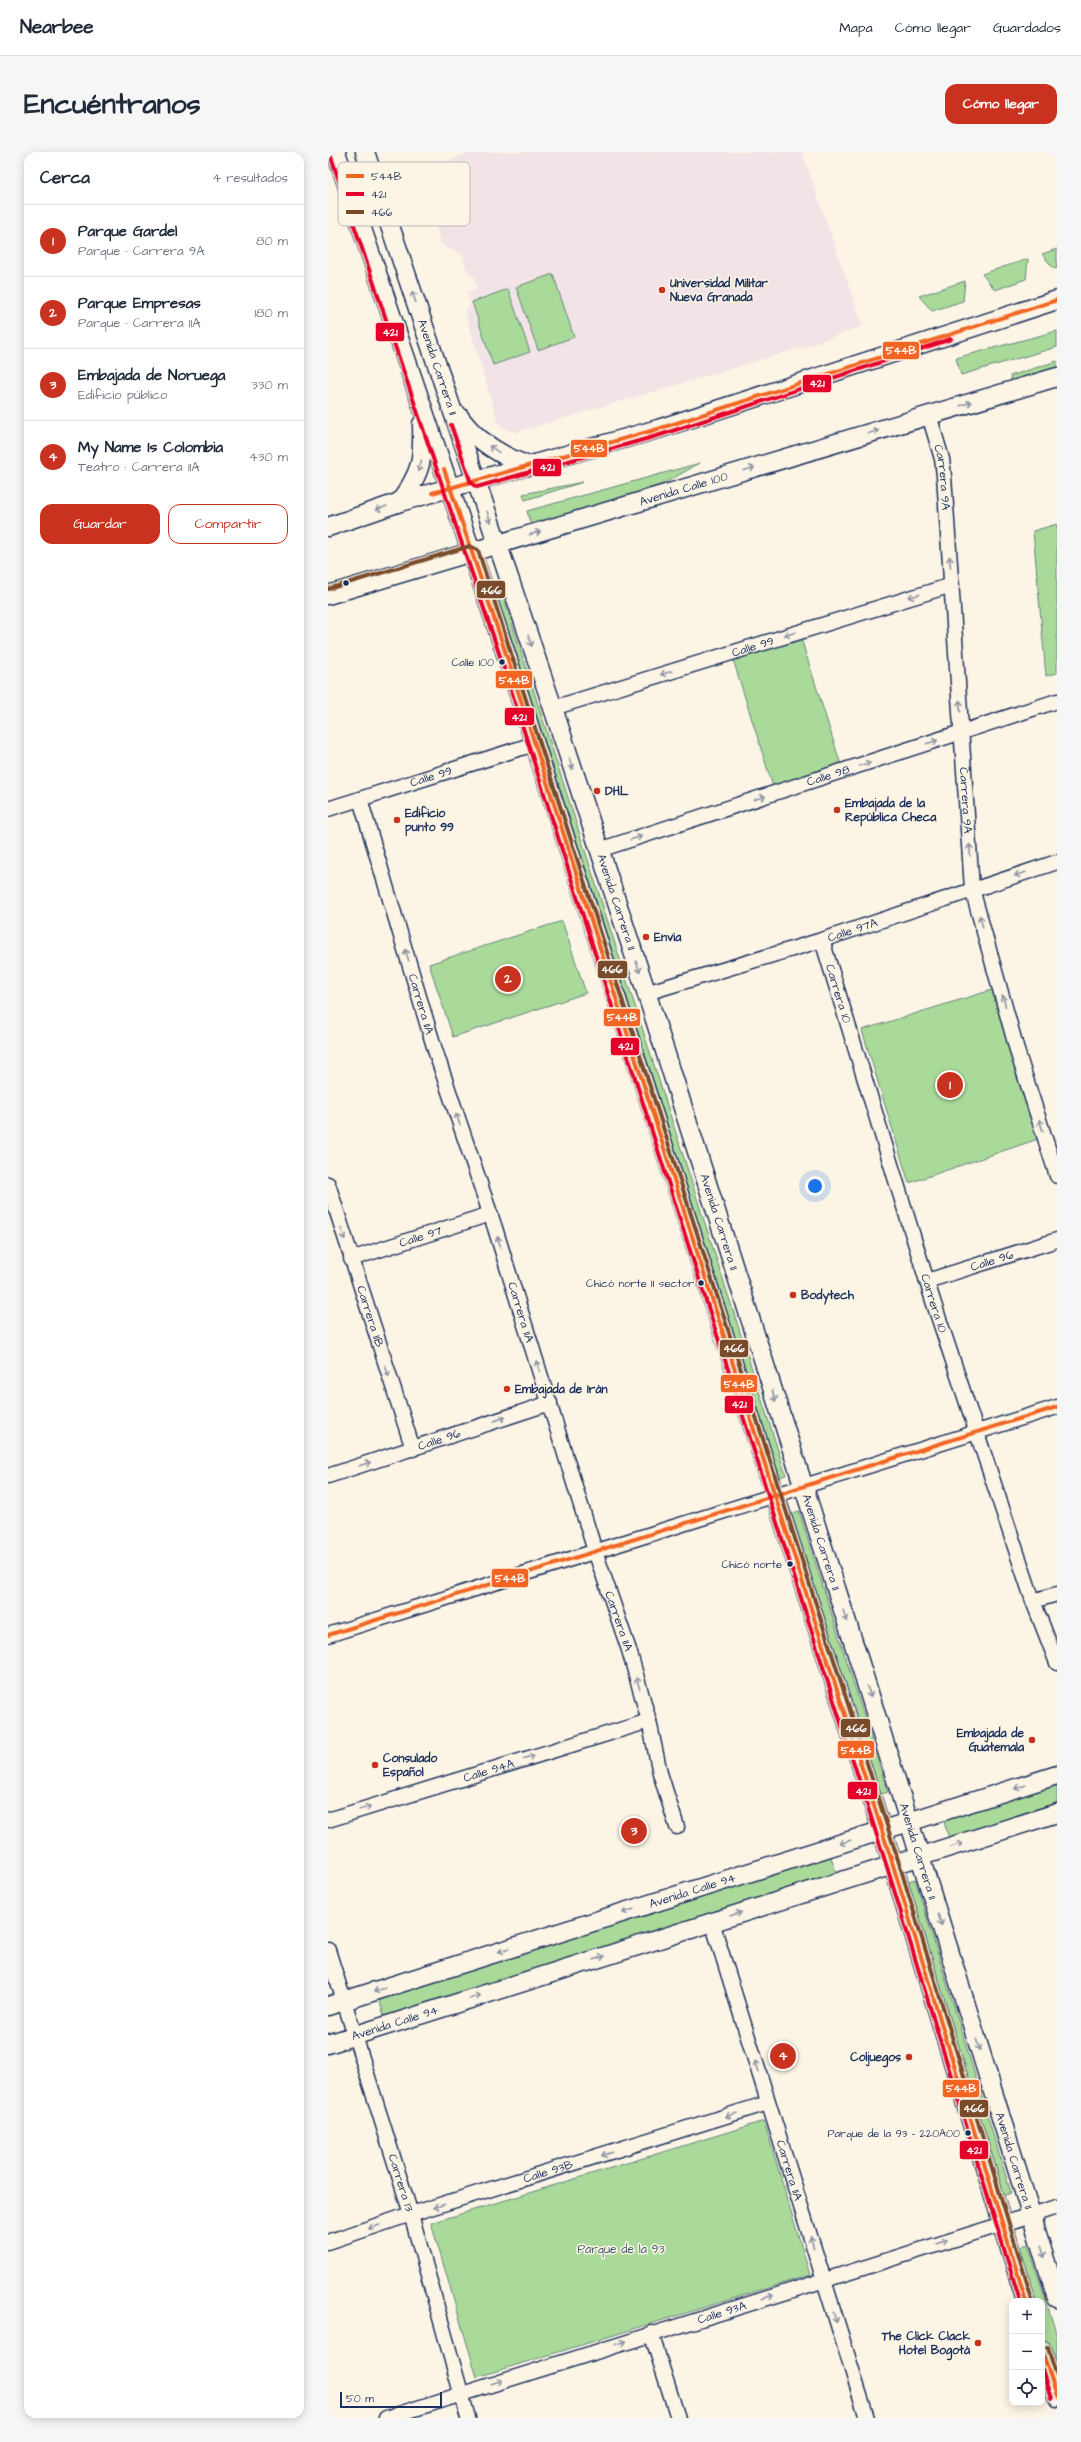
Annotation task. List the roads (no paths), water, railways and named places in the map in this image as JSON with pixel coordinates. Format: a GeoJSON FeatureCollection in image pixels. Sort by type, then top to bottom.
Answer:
{"type":"FeatureCollection","features":[{"type":"Feature","properties":{"kind":"main road"},"geometry":{"type":"LineString","coordinates":[[336,152],[339,162]]}},
{"type":"Feature","properties":{"kind":"main road","name":"Avenida Carrera 11"},"geometry":{"type":"LineString","coordinates":[[365,152],[368,162]]}},
{"type":"Feature","properties":{"kind":"main road"},"geometry":{"type":"LineString","coordinates":[[361,226],[472,552],[775,1494],[893,1865],[1025,2298]]}},
{"type":"Feature","properties":{"kind":"main road","name":"Avenida Carrera 11"},"geometry":{"type":"LineString","coordinates":[[390,226],[553,708],[646,993],[920,1856],[1057,2298]]}},
{"type":"Feature","properties":{"kind":"main road"},"geometry":{"type":"LineString","coordinates":[[328,527],[400,502],[658,429],[1057,300]]}},
{"type":"Feature","properties":{"kind":"main road","name":"Avenida Calle 100"},"geometry":{"type":"LineString","coordinates":[[1039,382],[1057,368]]}},
{"type":"Feature","properties":{"kind":"main road","name":"Avenida Calle 100"},"geometry":{"type":"LineString","coordinates":[[328,595],[1057,377]]}},
{"type":"Feature","properties":{"kind":"main road"},"geometry":{"type":"LineString","coordinates":[[400,502],[419,472],[422,460],[420,399]]}},
{"type":"Feature","properties":{"kind":"main road"},"geometry":{"type":"LineString","coordinates":[[450,401],[461,419],[486,443],[503,455],[529,466]]}},
{"type":"Feature","properties":{"kind":"main road","name":"Avenida Calle 94"},"geometry":{"type":"LineString","coordinates":[[336,2003],[1057,1775]]}},
{"type":"Feature","properties":{"kind":"main road","name":"Avenida Calle 94"},"geometry":{"type":"LineString","coordinates":[[328,2044],[1057,1813]]}},
{"type":"Feature","properties":{"kind":"main road"},"geometry":{"type":"LineString","coordinates":[[1045,2359],[1057,2397]]}},
{"type":"Feature","properties":{"kind":"street","name":"Carrera 9A"},"geometry":{"type":"LineString","coordinates":[[929,416],[942,459],[952,585],[972,889],[1019,1057],[1057,1176]]}},
{"type":"Feature","properties":{"kind":"street","name":"Calle 99"},"geometry":{"type":"LineString","coordinates":[[553,708],[952,585]]}},
{"type":"Feature","properties":{"kind":"street","name":"Calle 98"},"geometry":{"type":"LineString","coordinates":[[599,850],[1057,700]]}},
{"type":"Feature","properties":{"kind":"street","name":"Calle 99"},"geometry":{"type":"LineString","coordinates":[[328,809],[534,744]]}},
{"type":"Feature","properties":{"kind":"street","name":"Carrera 11A"},"geometry":{"type":"LineString","coordinates":[[360,799],[431,1036],[490,1214],[595,1551],[629,1650],[649,1721],[660,1773],[677,1827]]}},
{"type":"Feature","properties":{"kind":"street","name":"Calle 97A"},"geometry":{"type":"LineString","coordinates":[[646,993],[822,940],[1057,862]]}},
{"type":"Feature","properties":{"kind":"street","name":"Carrera 10"},"geometry":{"type":"LineString","coordinates":[[822,940],[927,1281],[1033,1601],[1057,1663]]}},
{"type":"Feature","properties":{"kind":"street","name":"Carrera 11B"},"geometry":{"type":"LineString","coordinates":[[328,1184],[413,1449]]}},
{"type":"Feature","properties":{"kind":"street","name":"Calle 97"},"geometry":{"type":"LineString","coordinates":[[351,1258],[490,1214]]}},
{"type":"Feature","properties":{"kind":"street","name":"Calle 96"},"geometry":{"type":"LineString","coordinates":[[927,1281],[1057,1240]]}},
{"type":"Feature","properties":{"kind":"street","name":"Calle 96"},"geometry":{"type":"LineString","coordinates":[[328,1476],[550,1403]]}},
{"type":"Feature","properties":{"kind":"street"},"geometry":{"type":"LineString","coordinates":[[328,1635],[803,1485],[1057,1407]]}},
{"type":"Feature","properties":{"kind":"street"},"geometry":{"type":"LineString","coordinates":[[1033,1601],[1057,1594]]}},
{"type":"Feature","properties":{"kind":"street","name":"Calle 94A"},"geometry":{"type":"LineString","coordinates":[[328,1820],[649,1721]]}},
{"type":"Feature","properties":{"kind":"street","name":"Carrera 11A"},"geometry":{"type":"LineString","coordinates":[[712,1922],[867,2418]]}},
{"type":"Feature","properties":{"kind":"street","name":"Carrera 13"},"geometry":{"type":"LineString","coordinates":[[328,1950],[336,2003],[355,2035],[411,2214],[460,2394],[468,2418]]}},
{"type":"Feature","properties":{"kind":"street","name":"Calle 93B"},"geometry":{"type":"LineString","coordinates":[[328,2242],[411,2214],[768,2103]]}},
{"type":"Feature","properties":{"kind":"street","name":"Calle 93A"},"geometry":{"type":"LineString","coordinates":[[386,2418],[1057,2207]]}},
{"type":"Feature","properties":{"kind":"street"},"geometry":{"type":"LineString","coordinates":[[651,2334],[678,2418]]}},
{"type":"Feature","properties":{"kind":"place","name":"Universidad Militar Nueva Granada"},"geometry":{"type":"Point","coordinates":[662,290]}},
{"type":"Feature","properties":{"kind":"place","name":"Calle 100"},"geometry":{"type":"Point","coordinates":[502,662]}},
{"type":"Feature","properties":{"kind":"place","name":"DHL"},"geometry":{"type":"Point","coordinates":[597,791]}},
{"type":"Feature","properties":{"kind":"place","name":"Embajada de la República Checa"},"geometry":{"type":"Point","coordinates":[837,810]}},
{"type":"Feature","properties":{"kind":"place","name":"Edificio punto 99"},"geometry":{"type":"Point","coordinates":[397,820]}},
{"type":"Feature","properties":{"kind":"place","name":"Envia"},"geometry":{"type":"Point","coordinates":[646,937]}},
{"type":"Feature","properties":{"kind":"place","name":"Parque Empresas"},"geometry":{"type":"Point","coordinates":[508,979]}},
{"type":"Feature","properties":{"kind":"place","name":"Parque Gardel"},"geometry":{"type":"Point","coordinates":[950,1085]}},
{"type":"Feature","properties":{"kind":"place","name":"Chicó norte II sector"},"geometry":{"type":"Point","coordinates":[701,1283]}},
{"type":"Feature","properties":{"kind":"place","name":"Bodytech"},"geometry":{"type":"Point","coordinates":[793,1295]}},
{"type":"Feature","properties":{"kind":"place","name":"Embajada de Irán"},"geometry":{"type":"Point","coordinates":[507,1389]}},
{"type":"Feature","properties":{"kind":"place","name":"Chicó norte"},"geometry":{"type":"Point","coordinates":[790,1564]}},
{"type":"Feature","properties":{"kind":"place","name":"Embajada de Guatemala"},"geometry":{"type":"Point","coordinates":[1032,1740]}},
{"type":"Feature","properties":{"kind":"place","name":"Consulado Español"},"geometry":{"type":"Point","coordinates":[375,1765]}},
{"type":"Feature","properties":{"kind":"place","name":"Embajada de Noruega"},"geometry":{"type":"Point","coordinates":[634,1831]}},
{"type":"Feature","properties":{"kind":"place","name":"My Name Is Colombia"},"geometry":{"type":"Point","coordinates":[783,2056]}},
{"type":"Feature","properties":{"kind":"place","name":"Coljuegos"},"geometry":{"type":"Point","coordinates":[909,2057]}},
{"type":"Feature","properties":{"kind":"place","name":"Parque de la 93 - 220A00"},"geometry":{"type":"Point","coordinates":[968,2133]}},
{"type":"Feature","properties":{"kind":"place","name":"The Click Clack Hotel Bogotá"},"geometry":{"type":"Point","coordinates":[978,2343]}},
{"type":"Feature","properties":{"kind":"park label","name":"Parque de la 93"},"geometry":{"type":"Point","coordinates":[621,2249]}}]}
